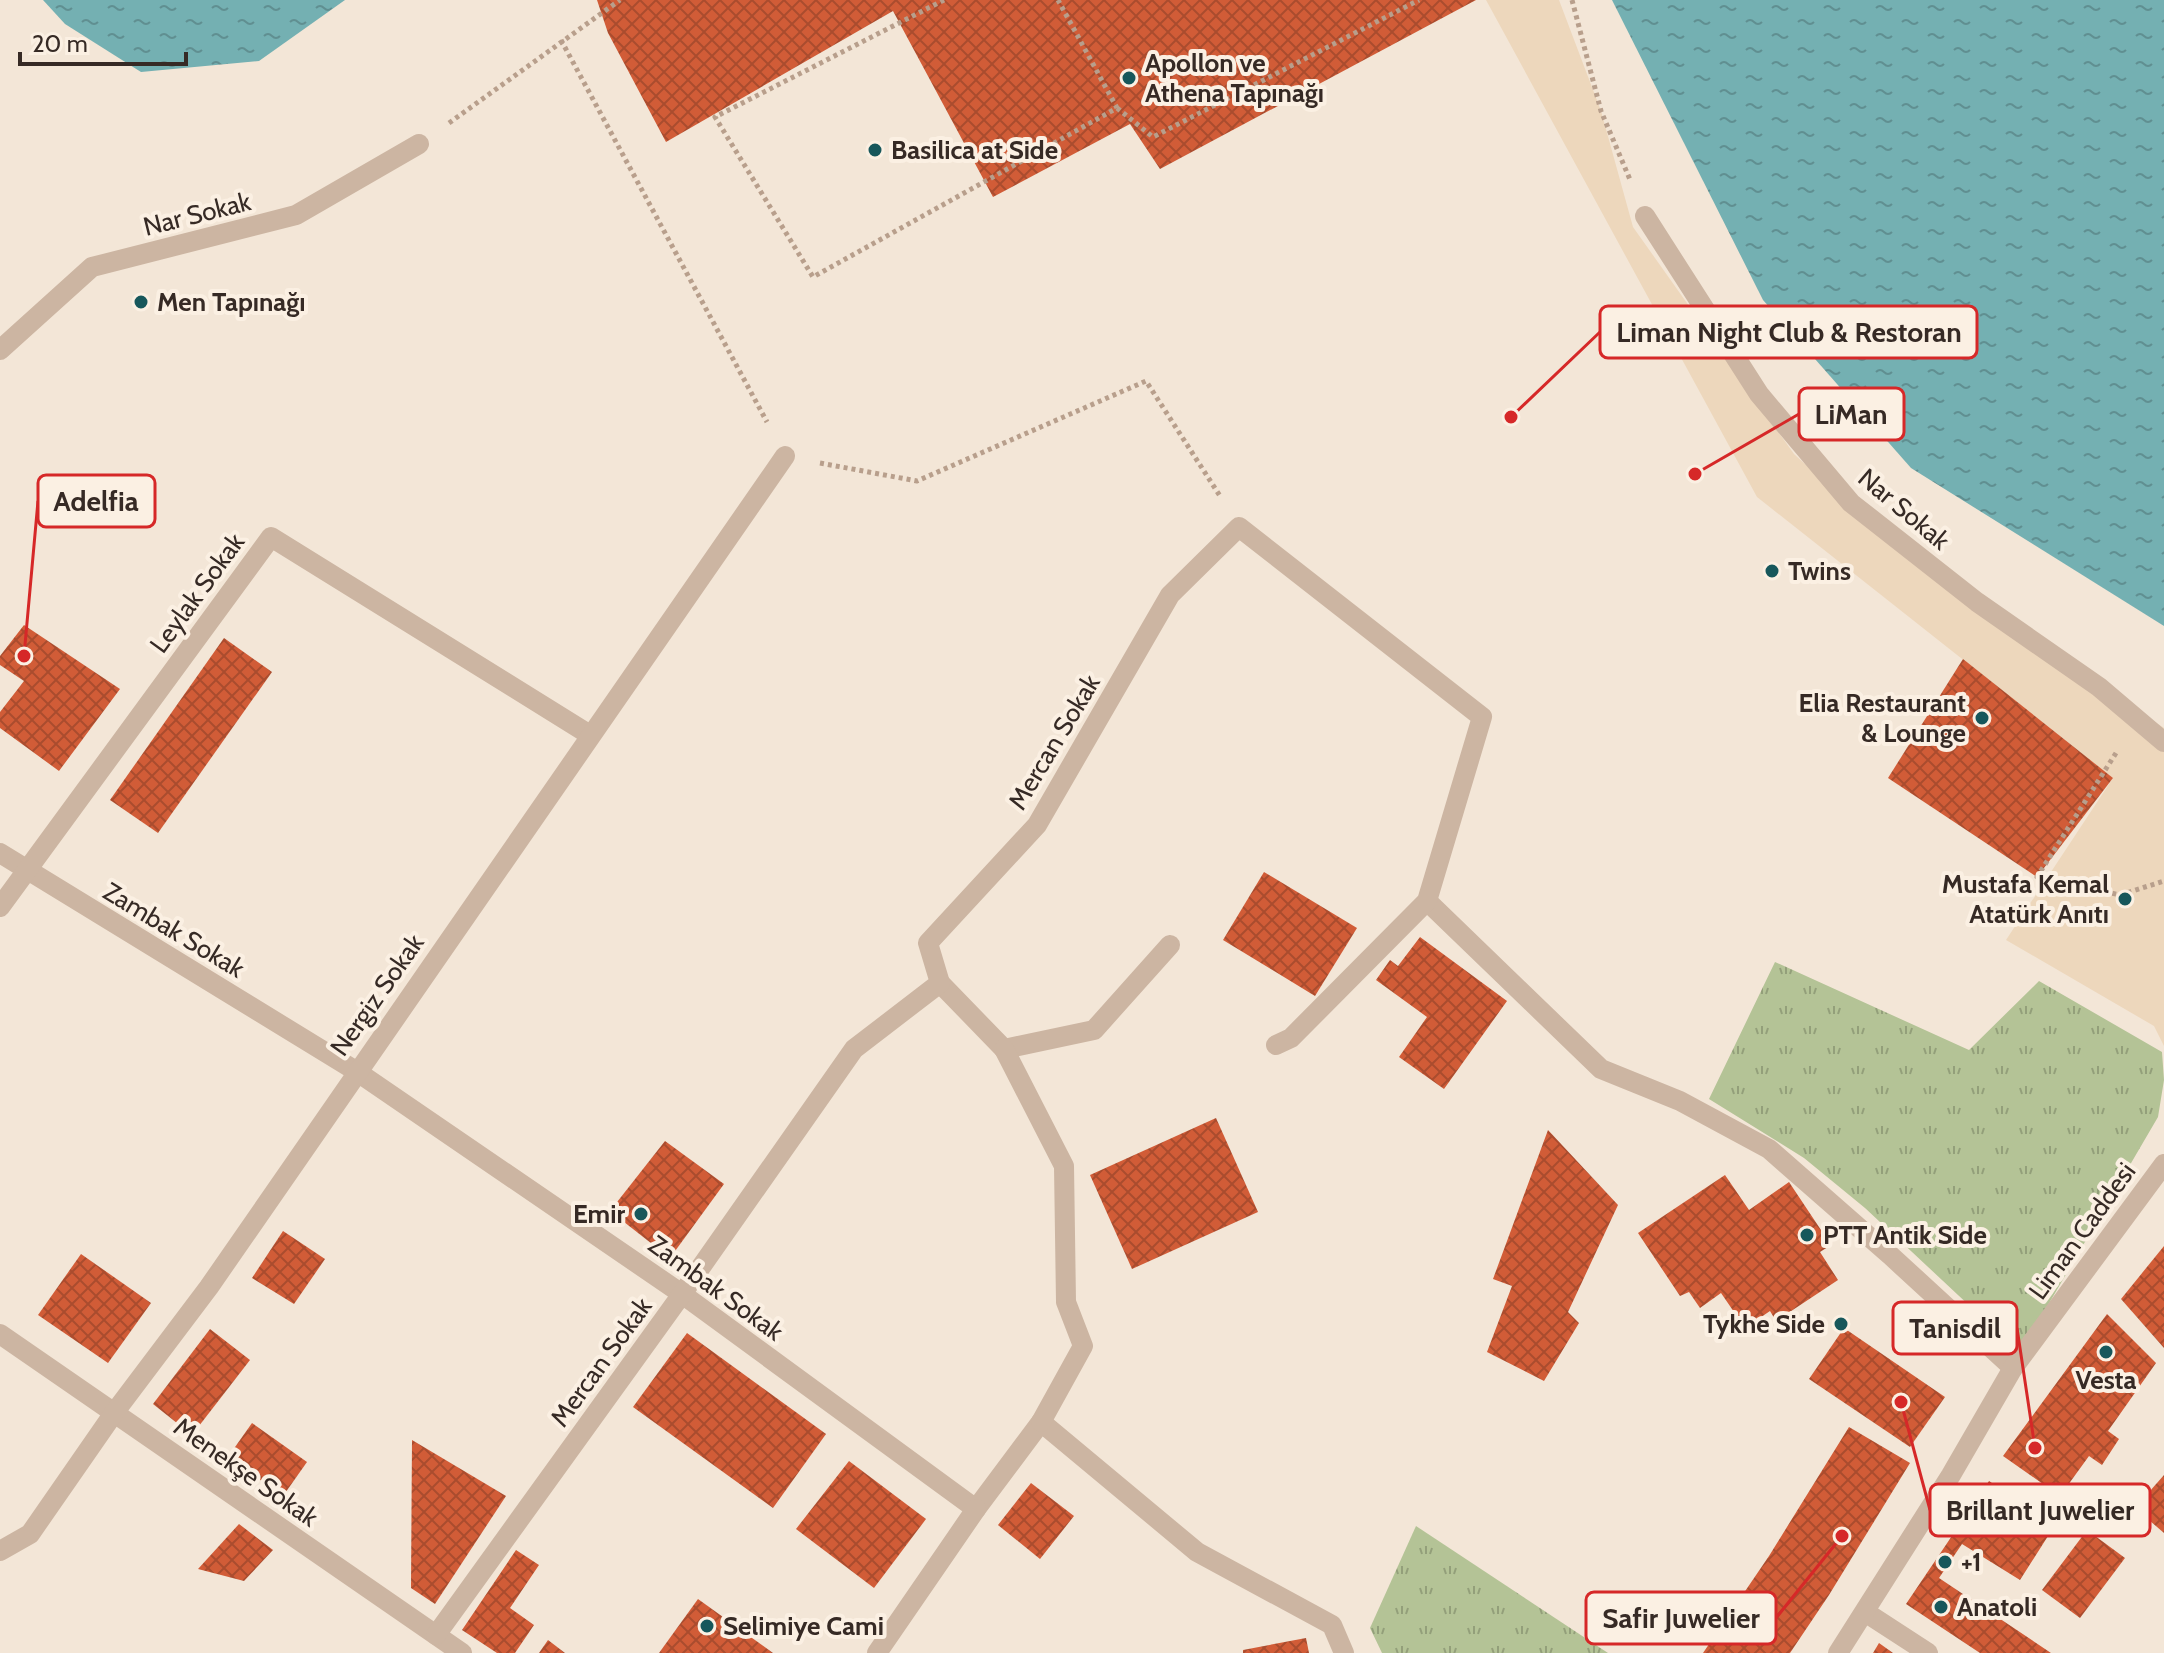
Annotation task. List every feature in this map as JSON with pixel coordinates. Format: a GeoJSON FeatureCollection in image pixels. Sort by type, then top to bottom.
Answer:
{"type":"FeatureCollection","features":[{"type":"Feature","properties":{"kind":"street","name":"Nar Sokak"},"geometry":{"type":"LineString","coordinates":[[0,350],[92,267],[296,215],[419,144]]}},
{"type":"Feature","properties":{"kind":"street","name":"Nar Sokak"},"geometry":{"type":"LineString","coordinates":[[1645,216],[1759,394],[1851,503],[1977,602],[2099,687],[2164,742]]}},
{"type":"Feature","properties":{"kind":"street","name":"Nergiz Sokak"},"geometry":{"type":"LineString","coordinates":[[0,1551],[30,1534],[114,1413],[209,1287],[785,456]]}},
{"type":"Feature","properties":{"kind":"street"},"geometry":{"type":"LineString","coordinates":[[1239,527],[1482,717],[1427,901],[1291,1038],[1276,1045]]}},
{"type":"Feature","properties":{"kind":"street","name":"Mercan Sokak"},"geometry":{"type":"LineString","coordinates":[[1041,1422],[1083,1346],[1066,1302],[1064,1166],[1004,1049],[940,983],[928,943],[1037,825],[1170,595],[1239,527]]}},
{"type":"Feature","properties":{"kind":"street","name":"Leylak Sokak"},"geometry":{"type":"LineString","coordinates":[[0,907],[271,537],[590,735]]}},
{"type":"Feature","properties":{"kind":"street","name":"Zambak Sokak"},"geometry":{"type":"LineString","coordinates":[[0,853],[356,1071],[682,1294],[976,1509]]}},
{"type":"Feature","properties":{"kind":"street"},"geometry":{"type":"LineString","coordinates":[[1427,901],[1601,1069],[1680,1101],[1769,1149],[2013,1368]]}},
{"type":"Feature","properties":{"kind":"street"},"geometry":{"type":"LineString","coordinates":[[1004,1049],[1094,1030],[1170,945]]}},
{"type":"Feature","properties":{"kind":"street","name":"Mercan Sokak"},"geometry":{"type":"LineString","coordinates":[[436,1635],[854,1049],[940,983]]}},
{"type":"Feature","properties":{"kind":"street","name":"Liman Caddesi"},"geometry":{"type":"LineString","coordinates":[[1838,1653],[2013,1368],[2164,1164]]}},
{"type":"Feature","properties":{"kind":"street","name":"Menekşe Sokak"},"geometry":{"type":"LineString","coordinates":[[0,1334],[462,1653]]}},
{"type":"Feature","properties":{"kind":"street"},"geometry":{"type":"LineString","coordinates":[[877,1653],[976,1509],[1041,1422],[1197,1552],[1332,1625],[1344,1653]]}},
{"type":"Feature","properties":{"kind":"street"},"geometry":{"type":"LineString","coordinates":[[1865,1612],[1928,1653]]}},
{"type":"Feature","properties":{"kind":"path"},"geometry":{"type":"LineString","coordinates":[[419,144],[620,0]]}},
{"type":"Feature","properties":{"kind":"path"},"geometry":{"type":"LineString","coordinates":[[944,0],[715,117],[813,277],[1117,108]]}},
{"type":"Feature","properties":{"kind":"path"},"geometry":{"type":"LineString","coordinates":[[1058,0],[1117,108],[1153,137],[1419,0]]}},
{"type":"Feature","properties":{"kind":"path"},"geometry":{"type":"LineString","coordinates":[[1572,0],[1601,111],[1645,216]]}},
{"type":"Feature","properties":{"kind":"path"},"geometry":{"type":"LineString","coordinates":[[561,40],[785,456],[917,481],[1146,381],[1239,527]]}},
{"type":"Feature","properties":{"kind":"path"},"geometry":{"type":"LineString","coordinates":[[2138,720],[2037,877],[2120,895],[2164,881]]}},
{"type":"Feature","properties":{"kind":"green space"},"geometry":{"type":"Polygon","coordinates":[[[1775,962],[1969,1050],[2039,981],[2162,1052],[2164,1080],[2158,1117],[2020,1353],[1865,1208],[1804,1158],[1709,1099],[1775,962]]]}},
{"type":"Feature","properties":{"kind":"green space"},"geometry":{"type":"Polygon","coordinates":[[[1416,1526],[1608,1653],[1382,1653],[1370,1628],[1416,1526]]]}},
{"type":"Feature","properties":{"kind":"shaded area"},"geometry":{"type":"Polygon","coordinates":[[[1486,0],[1559,0],[1601,111],[1633,227],[1794,454],[1908,558],[2164,728],[2164,1046],[2154,1026],[2006,940],[2113,778],[1757,497],[1486,0]]]}},
{"type":"Feature","properties":{"kind":"water"},"geometry":{"type":"Polygon","coordinates":[[[43,0],[345,0],[259,61],[141,72],[65,24],[43,0]]]}},
{"type":"Feature","properties":{"kind":"water"},"geometry":{"type":"Polygon","coordinates":[[[1612,0],[2164,0],[2164,626],[1911,468],[1763,300],[1612,0]]]}},
{"type":"Feature","properties":{"kind":"building","name":"Apollon ve Athena Tapınağı"},"geometry":{"type":"Polygon","coordinates":[[[597,0],[1476,0],[1160,169],[1130,124],[993,197],[893,11],[666,142],[608,33],[597,0]]]}},
{"type":"Feature","properties":{"kind":"building"},"geometry":{"type":"Polygon","coordinates":[[[24,625],[120,689],[59,771],[0,728],[0,712],[24,681],[0,665],[0,656],[24,625]]]}},
{"type":"Feature","properties":{"kind":"building"},"geometry":{"type":"Polygon","coordinates":[[[224,638],[272,672],[158,833],[110,800],[224,638]]]}},
{"type":"Feature","properties":{"kind":"building","name":"Elia Restaurant & Lounge"},"geometry":{"type":"Polygon","coordinates":[[[1963,659],[2113,778],[2037,877],[1888,778],[1963,659]]]}},
{"type":"Feature","properties":{"kind":"building"},"geometry":{"type":"Polygon","coordinates":[[[1264,872],[1357,928],[1315,996],[1223,940],[1264,872]]]}},
{"type":"Feature","properties":{"kind":"building"},"geometry":{"type":"Polygon","coordinates":[[[1420,937],[1507,1001],[1444,1089],[1399,1057],[1427,1017],[1376,980],[1390,960],[1398,966],[1420,937]]]}},
{"type":"Feature","properties":{"kind":"building"},"geometry":{"type":"Polygon","coordinates":[[[1216,1118],[1258,1212],[1132,1269],[1090,1175],[1216,1118]]]}},
{"type":"Feature","properties":{"kind":"building"},"geometry":{"type":"Polygon","coordinates":[[[1548,1130],[1618,1205],[1568,1312],[1579,1323],[1544,1381],[1487,1352],[1512,1286],[1493,1279],[1548,1130]]]}},
{"type":"Feature","properties":{"kind":"building"},"geometry":{"type":"Polygon","coordinates":[[[665,1141],[724,1184],[670,1258],[610,1211],[665,1141]]]}},
{"type":"Feature","properties":{"kind":"building"},"geometry":{"type":"Polygon","coordinates":[[[1725,1175],[1749,1210],[1789,1182],[1831,1245],[1820,1252],[1838,1280],[1776,1321],[1770,1311],[1745,1328],[1721,1293],[1700,1308],[1689,1292],[1680,1296],[1638,1233],[1725,1175]]]}},
{"type":"Feature","properties":{"kind":"building"},"geometry":{"type":"Polygon","coordinates":[[[283,1231],[325,1259],[294,1304],[252,1278],[283,1231]]]}},
{"type":"Feature","properties":{"kind":"building"},"geometry":{"type":"Polygon","coordinates":[[[2164,1246],[2164,1348],[2121,1299],[2164,1246]]]}},
{"type":"Feature","properties":{"kind":"building"},"geometry":{"type":"Polygon","coordinates":[[[81,1254],[151,1303],[108,1363],[38,1315],[81,1254]]]}},
{"type":"Feature","properties":{"kind":"building"},"geometry":{"type":"Polygon","coordinates":[[[2107,1314],[2156,1363],[2108,1431],[2119,1439],[2102,1465],[2089,1456],[2060,1496],[2003,1456],[2107,1314]]]}},
{"type":"Feature","properties":{"kind":"building"},"geometry":{"type":"Polygon","coordinates":[[[1844,1328],[1945,1397],[1910,1447],[1809,1379],[1844,1328]]]}},
{"type":"Feature","properties":{"kind":"building"},"geometry":{"type":"Polygon","coordinates":[[[210,1329],[250,1360],[192,1435],[153,1404],[210,1329]]]}},
{"type":"Feature","properties":{"kind":"building"},"geometry":{"type":"Polygon","coordinates":[[[687,1333],[826,1434],[773,1508],[633,1407],[687,1333]]]}},
{"type":"Feature","properties":{"kind":"building"},"geometry":{"type":"Polygon","coordinates":[[[252,1423],[307,1462],[283,1496],[228,1457],[252,1423]]]}},
{"type":"Feature","properties":{"kind":"building"},"geometry":{"type":"Polygon","coordinates":[[[1849,1427],[1910,1463],[1829,1595],[1790,1653],[1703,1653],[1769,1556],[1849,1427]]]}},
{"type":"Feature","properties":{"kind":"building"},"geometry":{"type":"Polygon","coordinates":[[[412,1440],[506,1496],[435,1604],[411,1588],[412,1440]]]}},
{"type":"Feature","properties":{"kind":"building"},"geometry":{"type":"Polygon","coordinates":[[[849,1461],[926,1519],[874,1588],[796,1529],[849,1461]]]}},
{"type":"Feature","properties":{"kind":"building"},"geometry":{"type":"Polygon","coordinates":[[[2164,1475],[2164,1533],[2135,1508],[2164,1475]]]}},
{"type":"Feature","properties":{"kind":"building"},"geometry":{"type":"Polygon","coordinates":[[[1989,1481],[2055,1525],[2020,1580],[1962,1544],[1939,1578],[2051,1653],[1980,1653],[1906,1604],[1989,1481]]]}},
{"type":"Feature","properties":{"kind":"building"},"geometry":{"type":"Polygon","coordinates":[[[1031,1483],[1074,1516],[1040,1559],[998,1525],[1031,1483]]]}},
{"type":"Feature","properties":{"kind":"building"},"geometry":{"type":"Polygon","coordinates":[[[239,1524],[273,1550],[244,1581],[198,1569],[239,1524]]]}},
{"type":"Feature","properties":{"kind":"building"},"geometry":{"type":"Polygon","coordinates":[[[2087,1530],[2125,1558],[2080,1618],[2042,1590],[2087,1530]]]}},
{"type":"Feature","properties":{"kind":"building"},"geometry":{"type":"Polygon","coordinates":[[[516,1550],[539,1565],[510,1608],[534,1625],[515,1653],[497,1653],[462,1630],[516,1550]]]}},
{"type":"Feature","properties":{"kind":"building","name":"Selimiye Cami"},"geometry":{"type":"Polygon","coordinates":[[[698,1599],[773,1653],[659,1653],[698,1599]]]}},
{"type":"Feature","properties":{"kind":"building"},"geometry":{"type":"Polygon","coordinates":[[[1306,1638],[1309,1653],[1243,1653],[1243,1650],[1306,1638]]]}},
{"type":"Feature","properties":{"kind":"building"},"geometry":{"type":"Polygon","coordinates":[[[548,1640],[565,1653],[539,1653],[548,1640]]]}},
{"type":"Feature","properties":{"kind":"building"},"geometry":{"type":"Polygon","coordinates":[[[1879,1643],[1893,1653],[1873,1653],[1879,1643]]]}},
{"type":"Feature","properties":{"kind":"place","name":"Apollon ve Athena Tapınağı"},"geometry":{"type":"Point","coordinates":[1129,78]}},
{"type":"Feature","properties":{"kind":"place","name":"Basilica at Side"},"geometry":{"type":"Point","coordinates":[875,150]}},
{"type":"Feature","properties":{"kind":"place","name":"Men Tapınağı"},"geometry":{"type":"Point","coordinates":[141,302]}},
{"type":"Feature","properties":{"kind":"place","name":"Liman Night Club & Restoran"},"geometry":{"type":"Point","coordinates":[1511,417]}},
{"type":"Feature","properties":{"kind":"place","name":"LiMan"},"geometry":{"type":"Point","coordinates":[1695,474]}},
{"type":"Feature","properties":{"kind":"place","name":"Twins"},"geometry":{"type":"Point","coordinates":[1772,571]}},
{"type":"Feature","properties":{"kind":"place","name":"Adelfia"},"geometry":{"type":"Point","coordinates":[24,656]}},
{"type":"Feature","properties":{"kind":"place","name":"Elia Restaurant & Lounge"},"geometry":{"type":"Point","coordinates":[1982,718]}},
{"type":"Feature","properties":{"kind":"place","name":"Mustafa Kemal Atatürk Anıtı"},"geometry":{"type":"Point","coordinates":[2125,899]}},
{"type":"Feature","properties":{"kind":"place","name":"Emir"},"geometry":{"type":"Point","coordinates":[641,1214]}},
{"type":"Feature","properties":{"kind":"place","name":"PTT Antik Side"},"geometry":{"type":"Point","coordinates":[1807,1235]}},
{"type":"Feature","properties":{"kind":"place","name":"Tykhe Side"},"geometry":{"type":"Point","coordinates":[1841,1324]}},
{"type":"Feature","properties":{"kind":"place","name":"Vesta"},"geometry":{"type":"Point","coordinates":[2106,1352]}},
{"type":"Feature","properties":{"kind":"place","name":"Brillant Juwelier"},"geometry":{"type":"Point","coordinates":[1901,1402]}},
{"type":"Feature","properties":{"kind":"place","name":"Tanisdil"},"geometry":{"type":"Point","coordinates":[2035,1448]}},
{"type":"Feature","properties":{"kind":"place","name":"Safir Juwelier"},"geometry":{"type":"Point","coordinates":[1842,1536]}},
{"type":"Feature","properties":{"kind":"place","name":"+1"},"geometry":{"type":"Point","coordinates":[1945,1562]}},
{"type":"Feature","properties":{"kind":"place","name":"Anatoli"},"geometry":{"type":"Point","coordinates":[1941,1607]}},
{"type":"Feature","properties":{"kind":"place","name":"Selimiye Cami"},"geometry":{"type":"Point","coordinates":[707,1626]}}]}
